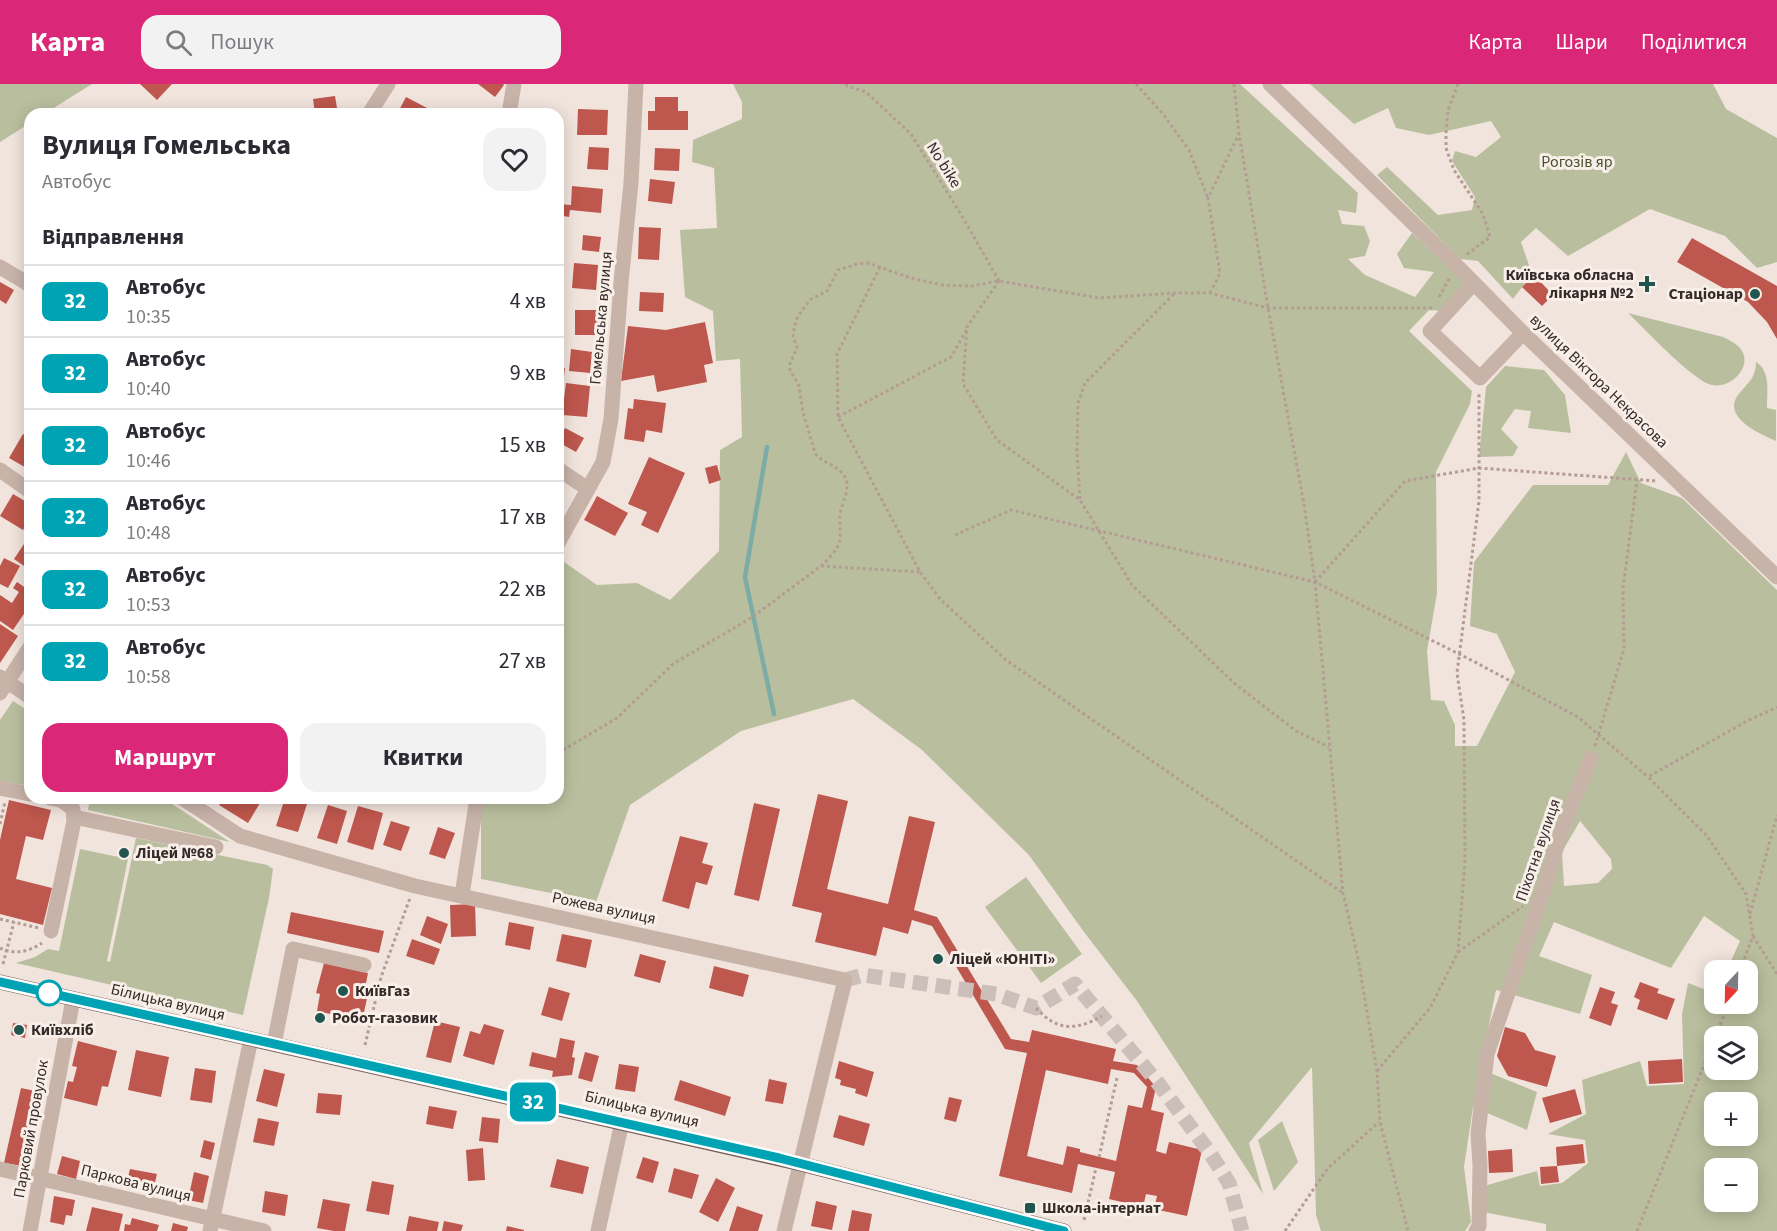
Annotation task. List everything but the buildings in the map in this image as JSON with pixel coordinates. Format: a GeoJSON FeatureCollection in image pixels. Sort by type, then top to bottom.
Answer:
{"type":"FeatureCollection","features":[{"type":"Feature","properties":{"kind":"main road","name":"Білицька вулиця"},"geometry":{"type":"LineString","coordinates":[[0,982],[622,1122],[801,1164],[1064,1231]]}},
{"type":"Feature","properties":{"kind":"street"},"geometry":{"type":"LineString","coordinates":[[373,108],[388,84]]}},
{"type":"Feature","properties":{"kind":"street"},"geometry":{"type":"LineString","coordinates":[[510,108],[514,84]]}},
{"type":"Feature","properties":{"kind":"street","name":"Гомельська вулиця"},"geometry":{"type":"LineString","coordinates":[[564,532],[603,462],[611,419],[631,183],[636,84]]}},
{"type":"Feature","properties":{"kind":"street","name":"вулиця Віктора Некрасова"},"geometry":{"type":"LineString","coordinates":[[1270,84],[1456,265],[1522,333],[1777,577]]}},
{"type":"Feature","properties":{"kind":"street"},"geometry":{"type":"LineString","coordinates":[[0,267],[24,281]]}},
{"type":"Feature","properties":{"kind":"street"},"geometry":{"type":"LineString","coordinates":[[1474,284],[1430,331],[1480,378],[1522,333]]}},
{"type":"Feature","properties":{"kind":"street"},"geometry":{"type":"LineString","coordinates":[[0,470],[24,486]]}},
{"type":"Feature","properties":{"kind":"street"},"geometry":{"type":"LineString","coordinates":[[564,473],[588,489]]}},
{"type":"Feature","properties":{"kind":"street"},"geometry":{"type":"LineString","coordinates":[[24,655],[2,684],[24,694]]}},
{"type":"Feature","properties":{"kind":"street","name":"Піхотна вулиця"},"geometry":{"type":"LineString","coordinates":[[1476,1231],[1479,1226],[1478,1134],[1487,1054],[1543,892],[1561,832],[1591,758]]}},
{"type":"Feature","properties":{"kind":"street"},"geometry":{"type":"LineString","coordinates":[[4,789],[24,793]]}},
{"type":"Feature","properties":{"kind":"street"},"geometry":{"type":"LineString","coordinates":[[51,931],[74,821],[73,809],[66,804]]}},
{"type":"Feature","properties":{"kind":"street","name":"Рожева вулиця"},"geometry":{"type":"LineString","coordinates":[[191,804],[240,836],[415,885],[845,980],[801,1164]]}},
{"type":"Feature","properties":{"kind":"street"},"geometry":{"type":"LineString","coordinates":[[462,895],[476,804]]}},
{"type":"Feature","properties":{"kind":"street"},"geometry":{"type":"LineString","coordinates":[[74,817],[216,848]]}},
{"type":"Feature","properties":{"kind":"street"},"geometry":{"type":"LineString","coordinates":[[274,1044],[293,949],[364,965]]}},
{"type":"Feature","properties":{"kind":"street","name":"Парковий провулок"},"geometry":{"type":"LineString","coordinates":[[30,1231],[73,999]]}},
{"type":"Feature","properties":{"kind":"street"},"geometry":{"type":"LineString","coordinates":[[211,1226],[251,1039]]}},
{"type":"Feature","properties":{"kind":"street"},"geometry":{"type":"LineString","coordinates":[[598,1231],[622,1122]]}},
{"type":"Feature","properties":{"kind":"street"},"geometry":{"type":"LineString","coordinates":[[784,1231],[801,1164]]}},
{"type":"Feature","properties":{"kind":"street","name":"Паркова вулиця"},"geometry":{"type":"LineString","coordinates":[[0,1169],[211,1226],[264,1231]]}},
{"type":"Feature","properties":{"kind":"path","name":"No bike"},"geometry":{"type":"LineString","coordinates":[[846,84],[866,92],[911,134],[999,281]]}},
{"type":"Feature","properties":{"kind":"path"},"geometry":{"type":"LineString","coordinates":[[1136,84],[1163,114],[1189,150],[1208,198],[1220,273],[1210,292]]}},
{"type":"Feature","properties":{"kind":"path"},"geometry":{"type":"LineString","coordinates":[[1234,84],[1239,133],[1304,504],[1315,582],[1343,893],[1358,958],[1377,1072],[1380,1122],[1408,1231]]}},
{"type":"Feature","properties":{"kind":"path"},"geometry":{"type":"LineString","coordinates":[[564,749],[617,718],[673,663],[751,618],[821,566],[835,551],[840,541],[841,510],[848,488],[842,472],[819,459],[811,442],[799,386],[790,370],[790,364],[797,347],[793,336],[797,318],[809,302],[827,291],[838,270],[864,263],[942,285],[971,286],[999,281],[1099,297],[1210,292],[1268,308],[1434,308],[1460,259],[1490,237],[1483,214],[1454,170],[1446,148],[1448,110],[1458,84]]}},
{"type":"Feature","properties":{"kind":"path"},"geometry":{"type":"LineString","coordinates":[[1208,198],[1239,133]]}},
{"type":"Feature","properties":{"kind":"path"},"geometry":{"type":"LineString","coordinates":[[880,267],[837,354],[838,417],[920,572],[940,599],[1006,660],[1343,893]]}},
{"type":"Feature","properties":{"kind":"path"},"geometry":{"type":"LineString","coordinates":[[838,417],[951,357],[967,327],[999,281]]}},
{"type":"Feature","properties":{"kind":"path"},"geometry":{"type":"LineString","coordinates":[[1080,500],[1077,453],[1078,403],[1085,383],[1175,293]]}},
{"type":"Feature","properties":{"kind":"path"},"geometry":{"type":"LineString","coordinates":[[967,327],[963,384],[997,440],[1080,500],[1132,585],[1234,682],[1296,731],[1329,747]]}},
{"type":"Feature","properties":{"kind":"path"},"geometry":{"type":"LineString","coordinates":[[1377,1072],[1430,1008],[1458,952],[1465,860],[1464,720],[1457,673],[1479,501],[1480,378]]}},
{"type":"Feature","properties":{"kind":"path"},"geometry":{"type":"LineString","coordinates":[[1315,582],[1404,481],[1479,468],[1679,483]]}},
{"type":"Feature","properties":{"kind":"path"},"geometry":{"type":"LineString","coordinates":[[1591,758],[1624,649],[1623,589],[1637,480]]}},
{"type":"Feature","properties":{"kind":"path"},"geometry":{"type":"LineString","coordinates":[[955,535],[1011,510],[1315,582],[1578,717],[1648,777],[1707,836],[1746,894],[1753,936],[1777,974]]}},
{"type":"Feature","properties":{"kind":"path"},"geometry":{"type":"LineString","coordinates":[[821,566],[920,572]]}},
{"type":"Feature","properties":{"kind":"path"},"geometry":{"type":"LineString","coordinates":[[1648,777],[1777,707]]}},
{"type":"Feature","properties":{"kind":"path"},"geometry":{"type":"LineString","coordinates":[[0,824],[4,789]]}},
{"type":"Feature","properties":{"kind":"path"},"geometry":{"type":"LineString","coordinates":[[1750,917],[1777,815]]}},
{"type":"Feature","properties":{"kind":"path"},"geometry":{"type":"LineString","coordinates":[[366,1045],[381,977],[415,885]]}},
{"type":"Feature","properties":{"kind":"path"},"geometry":{"type":"LineString","coordinates":[[1458,952],[1543,892]]}},
{"type":"Feature","properties":{"kind":"path"},"geometry":{"type":"LineString","coordinates":[[0,919],[51,931],[44,941],[30,950],[15,952],[0,948]]}},
{"type":"Feature","properties":{"kind":"path"},"geometry":{"type":"LineString","coordinates":[[3,964],[14,922]]}},
{"type":"Feature","properties":{"kind":"path"},"geometry":{"type":"LineString","coordinates":[[1744,960],[1753,936]]}},
{"type":"Feature","properties":{"kind":"path"},"geometry":{"type":"LineString","coordinates":[[1036,1008],[1055,1024],[1070,1027],[1086,1025],[1102,1016]]}},
{"type":"Feature","properties":{"kind":"path"},"geometry":{"type":"LineString","coordinates":[[1637,1231],[1704,1065]]}},
{"type":"Feature","properties":{"kind":"path"},"geometry":{"type":"LineString","coordinates":[[1098,1156],[1117,1078]]}},
{"type":"Feature","properties":{"kind":"path"},"geometry":{"type":"LineString","coordinates":[[1285,1231],[1328,1168],[1380,1122]]}},
{"type":"Feature","properties":{"kind":"path"},"geometry":{"type":"LineString","coordinates":[[1083,1220],[1096,1168]]}},
{"type":"Feature","properties":{"kind":"green space"},"geometry":{"type":"Polygon","coordinates":[[[0,84],[92,84],[54,108],[24,108],[24,127],[0,142],[0,84]]]}},
{"type":"Feature","properties":{"kind":"green space"},"geometry":{"type":"Polygon","coordinates":[[[733,84],[1240,84],[1358,193],[1356,213],[1338,210],[1342,224],[1364,226],[1370,241],[1365,256],[1348,259],[1365,275],[1415,297],[1434,272],[1404,268],[1397,254],[1412,233],[1466,284],[1442,311],[1429,310],[1409,331],[1472,391],[1470,404],[1436,472],[1437,593],[1427,651],[1431,700],[1444,701],[1455,725],[1455,746],[1477,746],[1515,672],[1497,634],[1470,626],[1474,562],[1533,485],[1608,485],[1626,452],[1641,483],[1682,498],[1777,590],[1777,1231],[1546,1231],[1546,1224],[1483,1212],[1484,1186],[1537,1171],[1540,1186],[1562,1183],[1588,1163],[1585,1140],[1548,1134],[1586,1114],[1582,1080],[1640,1061],[1647,1086],[1684,1084],[1682,1014],[1688,983],[1704,989],[1704,1014],[1758,1014],[1758,960],[1731,960],[1740,941],[1704,916],[1671,968],[1554,922],[1539,956],[1592,975],[1580,1014],[1496,990],[1480,1069],[1537,1092],[1527,1130],[1473,1107],[1464,1167],[1471,1222],[1465,1231],[1321,1231],[1316,1215],[1312,1067],[1249,1143],[1263,1194],[1137,1001],[1029,855],[922,750],[853,699],[741,731],[630,805],[596,902],[481,879],[482,804],[564,804],[564,562],[597,585],[637,583],[670,600],[719,551],[720,450],[742,437],[740,359],[716,361],[713,311],[685,297],[680,230],[717,228],[714,168],[692,162],[693,140],[742,119],[742,102],[733,84]],[[1580,821],[1562,852],[1564,886],[1598,883],[1612,869],[1611,859],[1580,821]]]}},
{"type":"Feature","properties":{"kind":"green space","name":"Рогозів яр"},"geometry":{"type":"Polygon","coordinates":[[[1310,84],[1713,84],[1726,109],[1777,138],[1777,262],[1757,268],[1725,236],[1650,209],[1568,256],[1536,228],[1521,242],[1532,274],[1513,299],[1478,261],[1460,259],[1377,175],[1387,167],[1438,215],[1472,210],[1475,197],[1452,161],[1455,151],[1476,157],[1501,137],[1491,121],[1429,135],[1396,128],[1388,108],[1354,124],[1310,84]]]}},
{"type":"Feature","properties":{"kind":"green space"},"geometry":{"type":"Polygon","coordinates":[[[1628,313],[1725,338],[1736,344],[1742,351],[1744,364],[1742,370],[1738,376],[1726,384],[1712,385],[1704,381],[1682,365],[1628,313]]]}},
{"type":"Feature","properties":{"kind":"green space"},"geometry":{"type":"Polygon","coordinates":[[[1756,362],[1761,366],[1766,377],[1767,408],[1776,410],[1776,441],[1747,425],[1740,419],[1734,406],[1736,398],[1753,376],[1756,362]]]}},
{"type":"Feature","properties":{"kind":"green space"},"geometry":{"type":"Polygon","coordinates":[[[1505,366],[1544,370],[1565,395],[1571,433],[1528,428],[1531,411],[1515,409],[1501,429],[1518,447],[1513,456],[1479,457],[1486,387],[1505,366]]]}},
{"type":"Feature","properties":{"kind":"green space"},"geometry":{"type":"Polygon","coordinates":[[[13,701],[24,708],[24,785],[0,781],[0,720],[13,701]]]}},
{"type":"Feature","properties":{"kind":"green space"},"geometry":{"type":"Polygon","coordinates":[[[89,804],[172,804],[230,842],[88,810],[89,804]]]}},
{"type":"Feature","properties":{"kind":"green space"},"geometry":{"type":"Polygon","coordinates":[[[136,838],[267,865],[273,869],[269,898],[243,1015],[16,963],[35,957],[48,949],[59,951],[80,849],[128,859],[107,961],[110,962],[136,838]]]}},
{"type":"Feature","properties":{"kind":"green space"},"geometry":{"type":"Polygon","coordinates":[[[1026,877],[1082,954],[1041,983],[985,907],[1026,877]]]}},
{"type":"Feature","properties":{"kind":"green space"},"geometry":{"type":"Polygon","coordinates":[[[1282,1121],[1298,1162],[1274,1191],[1258,1140],[1282,1121]]]}},
{"type":"Feature","properties":{"kind":"waterway"},"geometry":{"type":"LineString","coordinates":[[767,447],[745,577],[774,714]]}},
{"type":"Feature","properties":{"kind":"tunnel"},"geometry":{"type":"LineString","coordinates":[[845,980],[863,975],[996,994],[1036,1008],[1075,984],[1158,1083],[1210,1153],[1229,1183],[1242,1231]]}},
{"type":"Feature","properties":{"kind":"bus line","name":"32"},"geometry":{"type":"LineString","coordinates":[[0,982],[779,1158],[1064,1231]]}},
{"type":"Feature","properties":{"kind":"place","name":"Київська обласна лікарня №2"},"geometry":{"type":"Point","coordinates":[1647,284]}},
{"type":"Feature","properties":{"kind":"place","name":"Стаціонар"},"geometry":{"type":"Point","coordinates":[1755,294]}},
{"type":"Feature","properties":{"kind":"place","name":"Ліцей №68"},"geometry":{"type":"Point","coordinates":[124,853]}},
{"type":"Feature","properties":{"kind":"place","name":"Ліцей «ЮНІТІ»"},"geometry":{"type":"Point","coordinates":[938,959]}},
{"type":"Feature","properties":{"kind":"place","name":"КиївГаз"},"geometry":{"type":"Point","coordinates":[343,991]}},
{"type":"Feature","properties":{"kind":"place","name":"Робот-газовик"},"geometry":{"type":"Point","coordinates":[320,1018]}},
{"type":"Feature","properties":{"kind":"place","name":"Київхліб"},"geometry":{"type":"Point","coordinates":[19,1030]}},
{"type":"Feature","properties":{"kind":"place","name":"Школа-інтернат"},"geometry":{"type":"Point","coordinates":[1030,1208]}}]}
